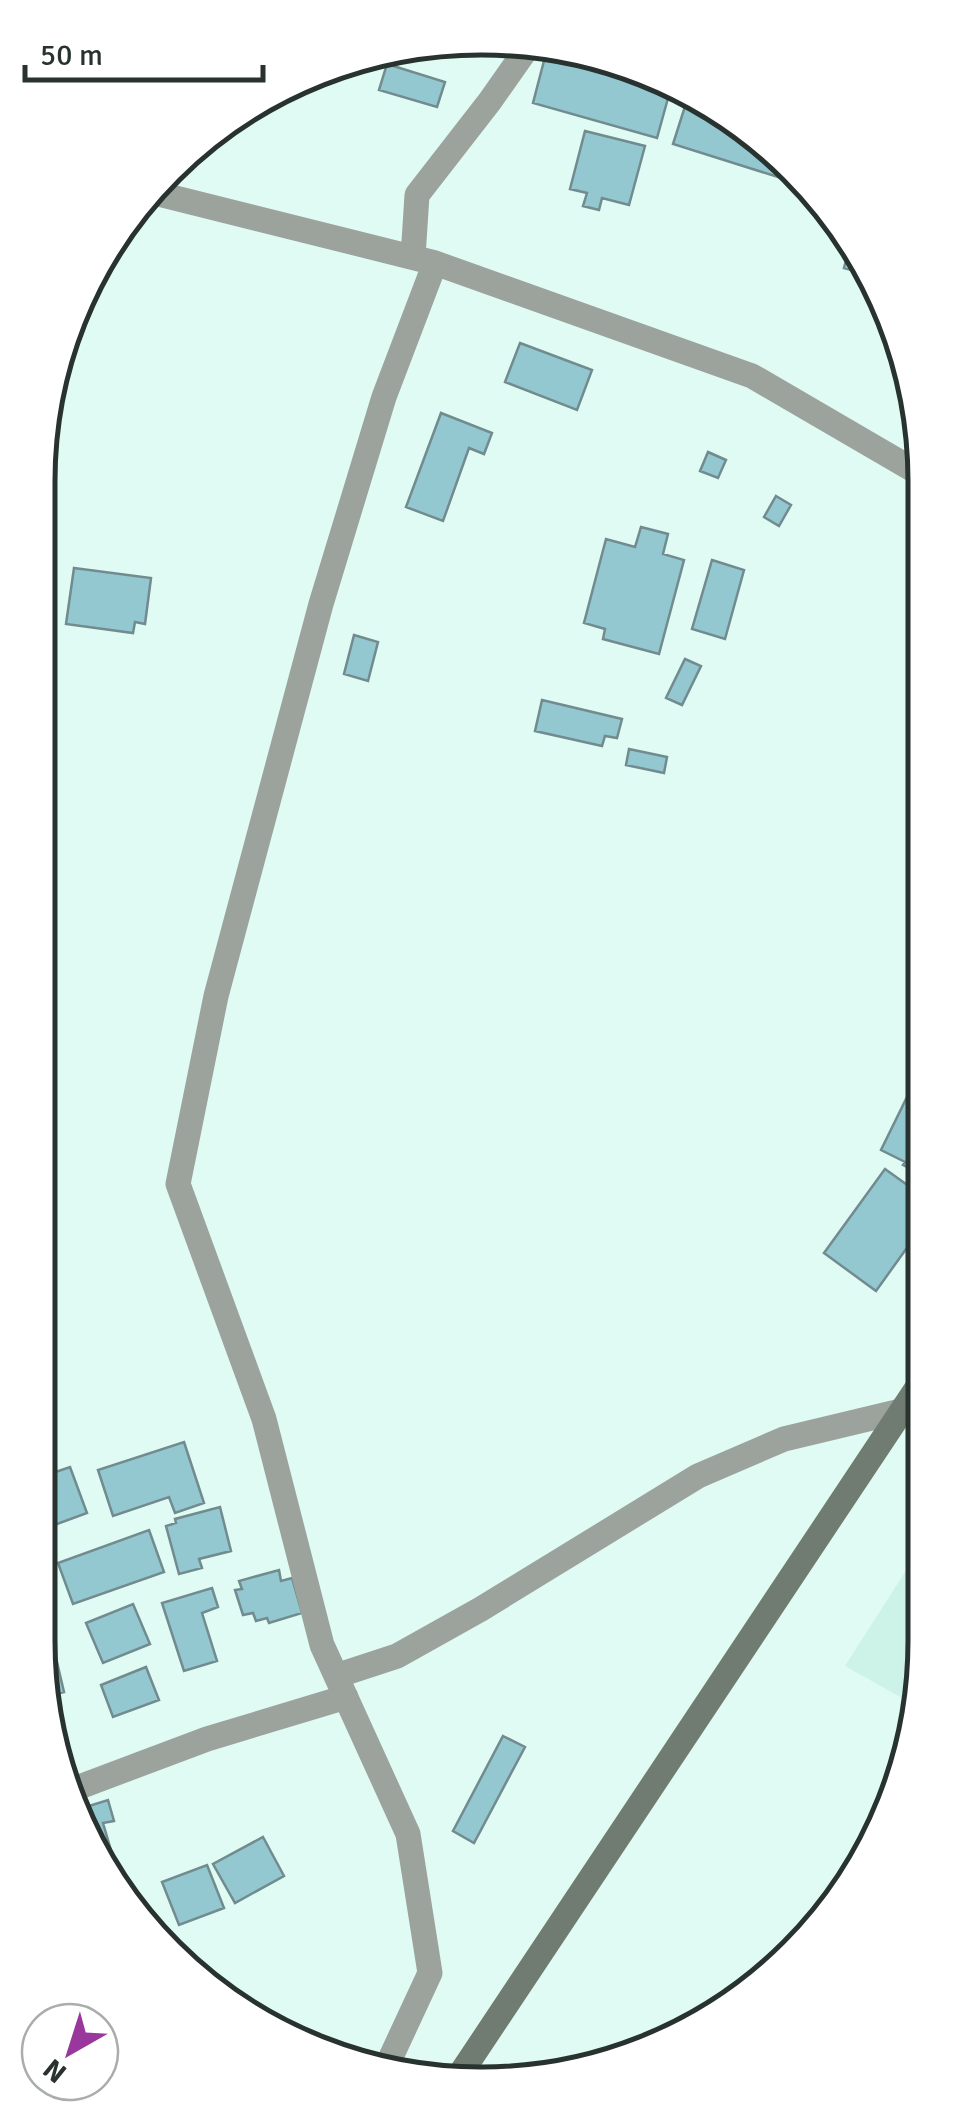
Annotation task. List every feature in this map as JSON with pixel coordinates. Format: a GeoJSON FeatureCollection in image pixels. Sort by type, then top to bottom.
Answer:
{"type":"FeatureCollection","features":[{"type":"Feature","properties":{"kind":"main road"},"geometry":{"type":"LineString","coordinates":[[466,2066],[908,1401]]}},
{"type":"Feature","properties":{"kind":"street"},"geometry":{"type":"LineString","coordinates":[[391,2057],[430,1973],[408,1834],[322,1646],[264,1419],[178,1184],[216,996],[321,604],[424,260],[418,195],[521,57]]}},
{"type":"Feature","properties":{"kind":"street"},"geometry":{"type":"LineString","coordinates":[[165,196],[424,260],[752,376],[907,467]]}},
{"type":"Feature","properties":{"kind":"street"},"geometry":{"type":"LineString","coordinates":[[81,1786],[341,1686],[481,1608],[698,1476],[784,1438],[901,1411]]}},
{"type":"Feature","properties":{"kind":"shaded area"},"geometry":{"type":"Polygon","coordinates":[[[908,1568],[904,1699],[845,1666],[908,1568]]]}},
{"type":"Feature","properties":{"kind":"building"},"geometry":{"type":"Polygon","coordinates":[[[544,60],[619,78],[668,98],[657,138],[533,103],[544,60]]]}},
{"type":"Feature","properties":{"kind":"building"},"geometry":{"type":"Polygon","coordinates":[[[390,65],[445,82],[437,107],[379,90],[386,66],[390,65]]]}},
{"type":"Feature","properties":{"kind":"building"},"geometry":{"type":"Polygon","coordinates":[[[685,107],[741,143],[781,178],[673,144],[685,107]]]}},
{"type":"Feature","properties":{"kind":"building"},"geometry":{"type":"Polygon","coordinates":[[[585,131],[645,146],[629,205],[602,198],[599,210],[583,206],[587,193],[570,189],[585,131]]]}},
{"type":"Feature","properties":{"kind":"building"},"geometry":{"type":"Polygon","coordinates":[[[520,343],[592,370],[577,410],[505,382],[520,343]]]}},
{"type":"Feature","properties":{"kind":"building"},"geometry":{"type":"Polygon","coordinates":[[[441,413],[492,433],[484,454],[469,448],[443,521],[406,507],[441,413]]]}},
{"type":"Feature","properties":{"kind":"building"},"geometry":{"type":"Polygon","coordinates":[[[708,452],[726,460],[718,478],[700,471],[708,452]]]}},
{"type":"Feature","properties":{"kind":"building"},"geometry":{"type":"Polygon","coordinates":[[[776,496],[791,505],[779,526],[764,517],[776,496]]]}},
{"type":"Feature","properties":{"kind":"building"},"geometry":{"type":"Polygon","coordinates":[[[641,527],[668,534],[663,554],[684,560],[659,654],[603,639],[605,629],[584,623],[606,539],[635,547],[641,527]]]}},
{"type":"Feature","properties":{"kind":"building"},"geometry":{"type":"Polygon","coordinates":[[[712,560],[744,570],[725,639],[692,629],[712,560]]]}},
{"type":"Feature","properties":{"kind":"building"},"geometry":{"type":"Polygon","coordinates":[[[74,568],[151,578],[145,624],[135,622],[133,633],[66,624],[74,568]]]}},
{"type":"Feature","properties":{"kind":"building"},"geometry":{"type":"Polygon","coordinates":[[[354,635],[378,642],[368,681],[344,674],[354,635]]]}},
{"type":"Feature","properties":{"kind":"building"},"geometry":{"type":"Polygon","coordinates":[[[685,659],[701,666],[682,705],[666,698],[685,659]]]}},
{"type":"Feature","properties":{"kind":"building"},"geometry":{"type":"Polygon","coordinates":[[[542,700],[622,719],[617,738],[605,736],[602,746],[535,731],[542,700]]]}},
{"type":"Feature","properties":{"kind":"building"},"geometry":{"type":"Polygon","coordinates":[[[629,749],[667,757],[664,773],[626,765],[629,749]]]}},
{"type":"Feature","properties":{"kind":"building"},"geometry":{"type":"Polygon","coordinates":[[[908,1095],[908,1167],[881,1150],[908,1095]]]}},
{"type":"Feature","properties":{"kind":"building"},"geometry":{"type":"Polygon","coordinates":[[[885,1169],[908,1186],[908,1246],[876,1291],[824,1253],[885,1169]]]}},
{"type":"Feature","properties":{"kind":"building"},"geometry":{"type":"Polygon","coordinates":[[[184,1442],[204,1503],[175,1513],[169,1497],[113,1516],[98,1470],[184,1442]]]}},
{"type":"Feature","properties":{"kind":"building"},"geometry":{"type":"Polygon","coordinates":[[[70,1467],[87,1513],[55,1525],[55,1472],[70,1467]]]}},
{"type":"Feature","properties":{"kind":"building"},"geometry":{"type":"Polygon","coordinates":[[[220,1507],[231,1551],[199,1559],[202,1568],[179,1574],[166,1526],[176,1523],[175,1519],[220,1507]]]}},
{"type":"Feature","properties":{"kind":"building"},"geometry":{"type":"Polygon","coordinates":[[[149,1530],[164,1572],[73,1604],[58,1563],[149,1530]]]}},
{"type":"Feature","properties":{"kind":"building"},"geometry":{"type":"Polygon","coordinates":[[[279,1570],[281,1581],[292,1578],[302,1613],[269,1623],[267,1618],[256,1621],[253,1613],[243,1615],[235,1590],[242,1589],[239,1581],[279,1570]]]}},
{"type":"Feature","properties":{"kind":"building"},"geometry":{"type":"Polygon","coordinates":[[[212,1588],[218,1607],[202,1613],[217,1661],[184,1671],[162,1603],[212,1588]]]}},
{"type":"Feature","properties":{"kind":"building"},"geometry":{"type":"Polygon","coordinates":[[[133,1604],[150,1644],[103,1663],[86,1623],[133,1604]]]}},
{"type":"Feature","properties":{"kind":"building"},"geometry":{"type":"Polygon","coordinates":[[[56,1656],[64,1692],[59,1693],[56,1656]]]}},
{"type":"Feature","properties":{"kind":"building"},"geometry":{"type":"Polygon","coordinates":[[[146,1667],[159,1700],[113,1717],[101,1685],[146,1667]]]}},
{"type":"Feature","properties":{"kind":"building"},"geometry":{"type":"Polygon","coordinates":[[[503,1736],[525,1747],[474,1843],[453,1831],[503,1736]]]}},
{"type":"Feature","properties":{"kind":"building"},"geometry":{"type":"Polygon","coordinates":[[[108,1800],[114,1821],[103,1823],[112,1854],[99,1829],[88,1806],[108,1800]]]}},
{"type":"Feature","properties":{"kind":"building"},"geometry":{"type":"Polygon","coordinates":[[[263,1837],[284,1876],[235,1903],[213,1864],[263,1837]]]}},
{"type":"Feature","properties":{"kind":"building"},"geometry":{"type":"Polygon","coordinates":[[[207,1865],[224,1908],[179,1925],[162,1882],[207,1865]]]}}]}
